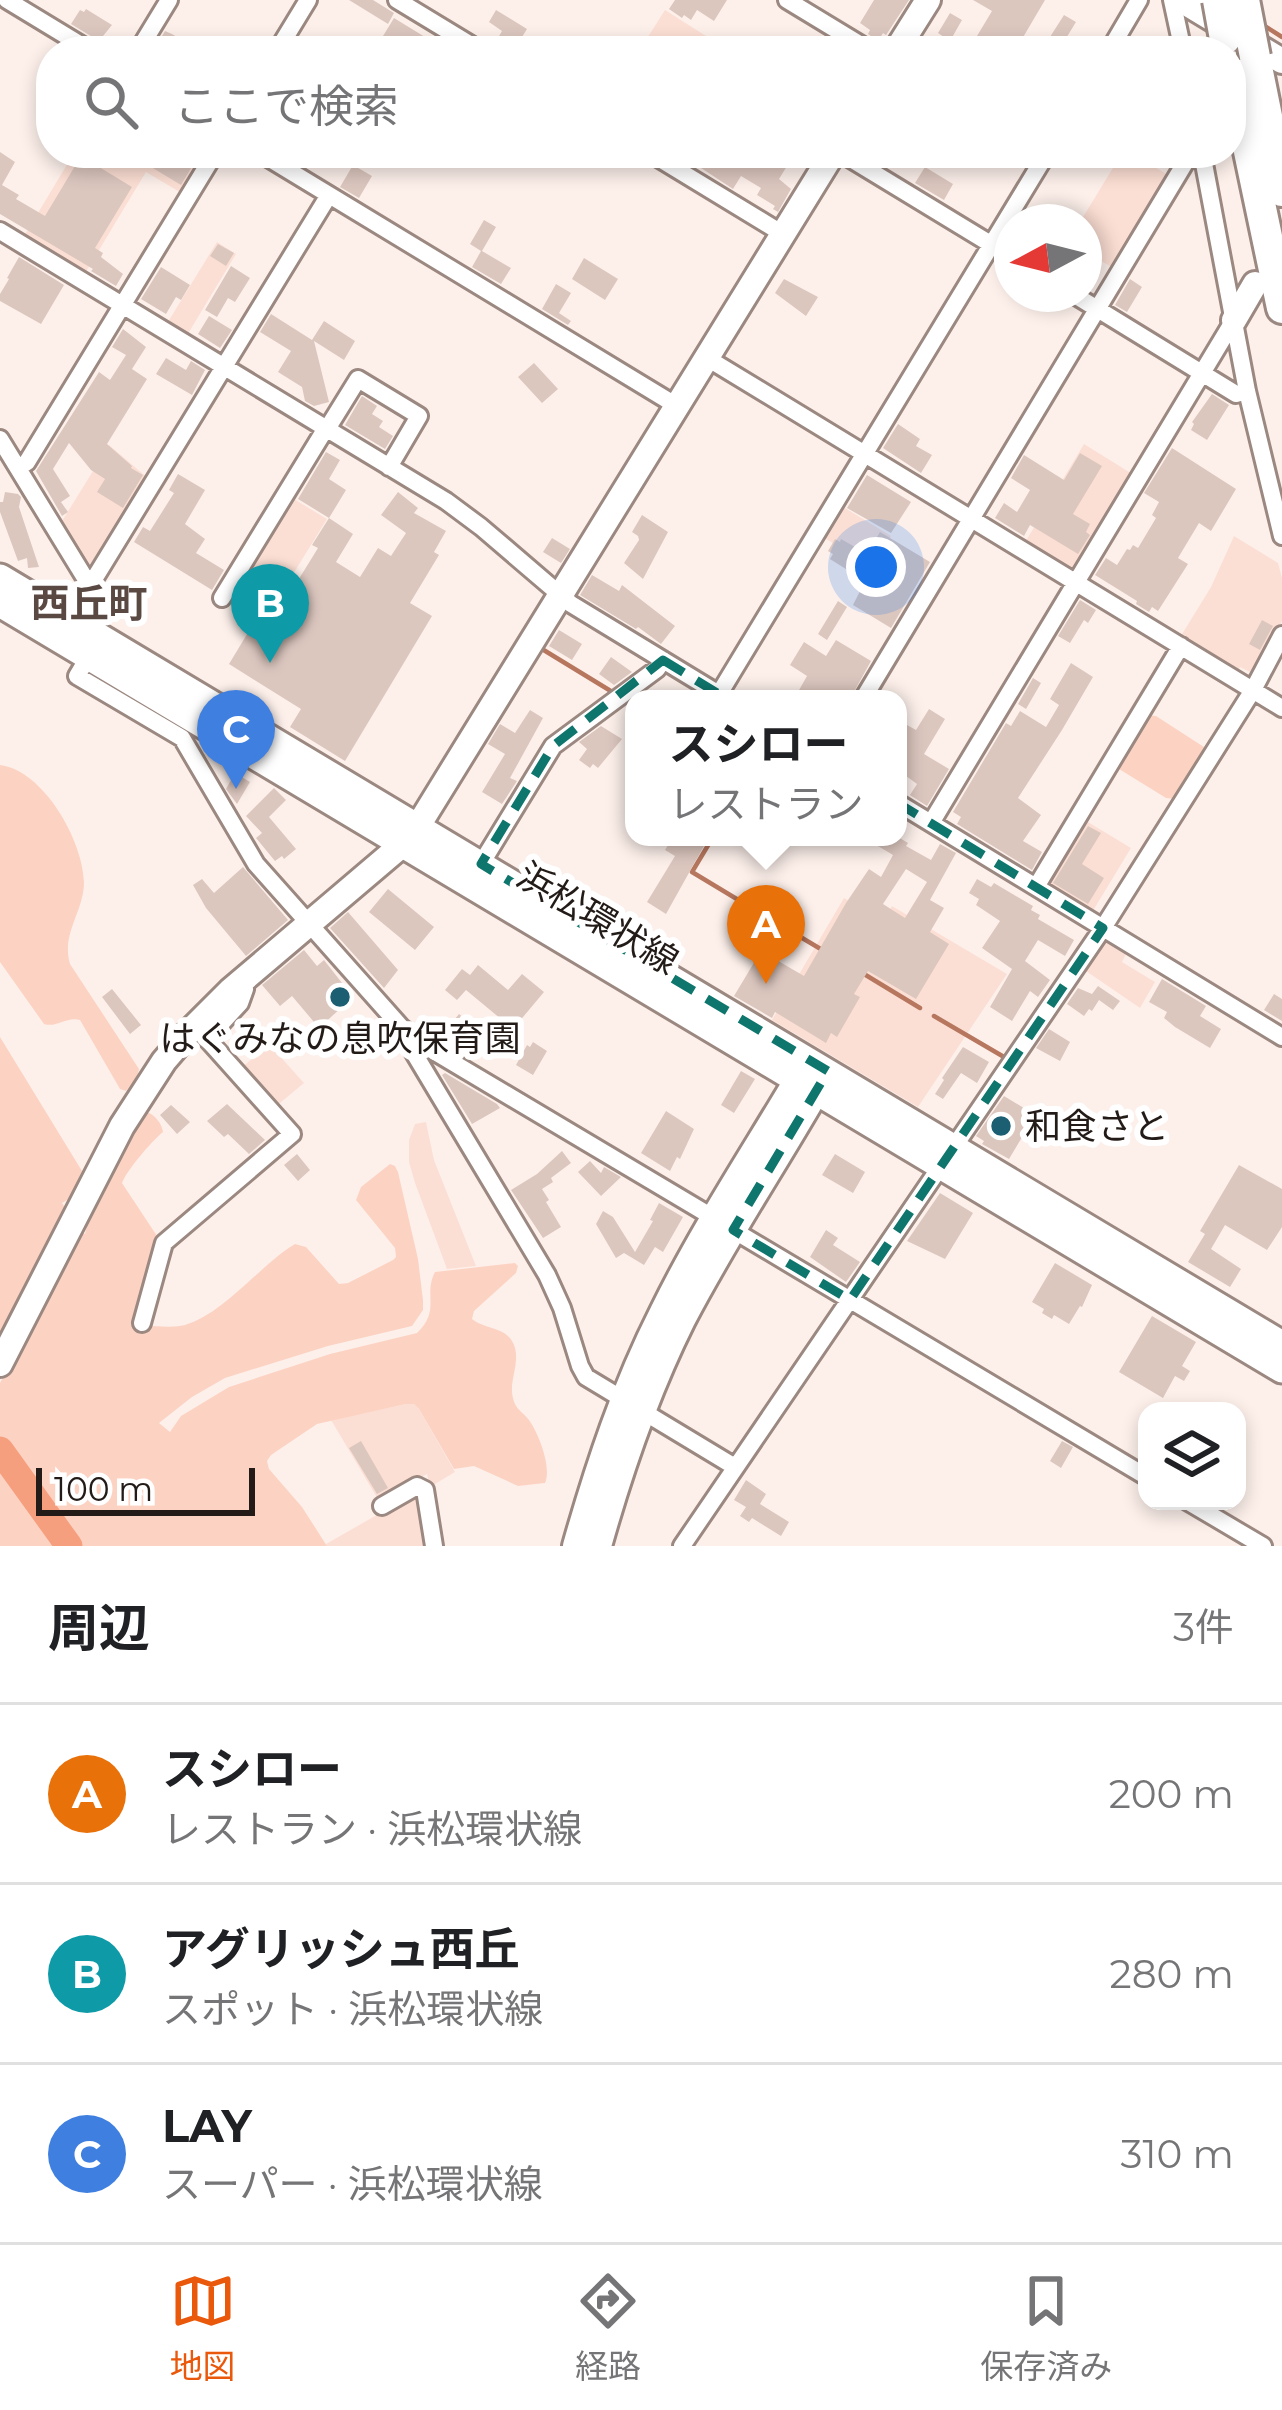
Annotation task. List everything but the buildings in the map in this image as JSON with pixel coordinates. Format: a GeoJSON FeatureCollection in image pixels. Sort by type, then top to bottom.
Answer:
{"type":"FeatureCollection","features":[{"type":"Feature","properties":{"kind":"highway"},"geometry":{"type":"LineString","coordinates":[[1218,0],[1235,36]]}},
{"type":"Feature","properties":{"kind":"highway"},"geometry":{"type":"LineString","coordinates":[[1244,0],[1244,36]]}},
{"type":"Feature","properties":{"kind":"highway"},"geometry":{"type":"LineString","coordinates":[[1246,62],[1282,191]]}},
{"type":"Feature","properties":{"kind":"highway"},"geometry":{"type":"LineString","coordinates":[[1246,68],[1282,308]]}},
{"type":"Feature","properties":{"kind":"main road","name":"浜松環状線"},"geometry":{"type":"LineString","coordinates":[[0,578],[90,645]]}},
{"type":"Feature","properties":{"kind":"main road","name":"浜松環状線"},"geometry":{"type":"LineString","coordinates":[[0,603],[90,645],[948,1156],[1282,1345]]}},
{"type":"Feature","properties":{"kind":"main road","name":"浜松環状線"},"geometry":{"type":"LineString","coordinates":[[410,835],[482,864],[813,1075]]}},
{"type":"Feature","properties":{"kind":"main road","name":"浜松環状線"},"geometry":{"type":"LineString","coordinates":[[948,1156],[1282,1369]]}},
{"type":"Feature","properties":{"kind":"street"},"geometry":{"type":"LineString","coordinates":[[8,0],[67,36]]}},
{"type":"Feature","properties":{"kind":"street"},"geometry":{"type":"LineString","coordinates":[[147,36],[169,0]]}},
{"type":"Feature","properties":{"kind":"street"},"geometry":{"type":"LineString","coordinates":[[286,36],[308,0]]}},
{"type":"Feature","properties":{"kind":"street"},"geometry":{"type":"LineString","coordinates":[[397,0],[457,36]]}},
{"type":"Feature","properties":{"kind":"street"},"geometry":{"type":"LineString","coordinates":[[787,0],[846,36]]}},
{"type":"Feature","properties":{"kind":"street"},"geometry":{"type":"LineString","coordinates":[[905,36],[928,0]]}},
{"type":"Feature","properties":{"kind":"street"},"geometry":{"type":"LineString","coordinates":[[1117,36],[1139,0]]}},
{"type":"Feature","properties":{"kind":"street"},"geometry":{"type":"LineString","coordinates":[[1176,0],[1182,36]]}},
{"type":"Feature","properties":{"kind":"street"},"geometry":{"type":"LineString","coordinates":[[1176,0],[1221,36]]}},
{"type":"Feature","properties":{"kind":"street"},"geometry":{"type":"LineString","coordinates":[[18,468],[27,462],[206,168]]}},
{"type":"Feature","properties":{"kind":"street"},"geometry":{"type":"LineString","coordinates":[[285,168],[677,406]]}},
{"type":"Feature","properties":{"kind":"street"},"geometry":{"type":"LineString","coordinates":[[675,168],[783,234]]}},
{"type":"Feature","properties":{"kind":"street"},"geometry":{"type":"LineString","coordinates":[[0,1364],[131,1109],[164,1061],[240,983],[410,835],[827,168]]}},
{"type":"Feature","properties":{"kind":"street"},"geometry":{"type":"LineString","coordinates":[[862,168],[992,245]]}},
{"type":"Feature","properties":{"kind":"street"},"geometry":{"type":"LineString","coordinates":[[727,690],[1038,168]]}},
{"type":"Feature","properties":{"kind":"street"},"geometry":{"type":"LineString","coordinates":[[1102,301],[1182,168]]}},
{"type":"Feature","properties":{"kind":"street"},"geometry":{"type":"LineString","coordinates":[[1205,168],[1247,391],[1282,536]]}},
{"type":"Feature","properties":{"kind":"street"},"geometry":{"type":"LineString","coordinates":[[87,581],[96,576],[329,195]]}},
{"type":"Feature","properties":{"kind":"street"},"geometry":{"type":"LineString","coordinates":[[0,231],[470,518],[560,596],[713,690]]}},
{"type":"Feature","properties":{"kind":"street"},"geometry":{"type":"LineString","coordinates":[[931,823],[1256,284]]}},
{"type":"Feature","properties":{"kind":"street"},"geometry":{"type":"LineString","coordinates":[[867,690],[1095,312]]}},
{"type":"Feature","properties":{"kind":"street"},"geometry":{"type":"LineString","coordinates":[[1102,312],[1236,394],[1247,391]]}},
{"type":"Feature","properties":{"kind":"street"},"geometry":{"type":"LineString","coordinates":[[707,358],[1282,708]]}},
{"type":"Feature","properties":{"kind":"street"},"geometry":{"type":"LineString","coordinates":[[222,598],[358,379],[419,416],[389,466]]}},
{"type":"Feature","properties":{"kind":"street"},"geometry":{"type":"LineString","coordinates":[[0,439],[93,591],[100,619],[77,676],[182,738],[249,855],[413,1037],[1138,1472]]}},
{"type":"Feature","properties":{"kind":"street"},"geometry":{"type":"LineString","coordinates":[[682,1546],[1103,928],[1253,690],[1282,635]]}},
{"type":"Feature","properties":{"kind":"street"},"geometry":{"type":"LineString","coordinates":[[1036,887],[1181,646]]}},
{"type":"Feature","properties":{"kind":"street"},"geometry":{"type":"LineString","coordinates":[[629,690],[663,660]]}},
{"type":"Feature","properties":{"kind":"street"},"geometry":{"type":"LineString","coordinates":[[482,864],[553,746],[625,693]]}},
{"type":"Feature","properties":{"kind":"street"},"geometry":{"type":"LineString","coordinates":[[907,808],[1282,1036]]}},
{"type":"Feature","properties":{"kind":"street"},"geometry":{"type":"LineString","coordinates":[[142,1323],[164,1243],[292,1134],[207,1039],[239,1003],[245,989],[240,983]]}},
{"type":"Feature","properties":{"kind":"street"},"geometry":{"type":"LineString","coordinates":[[413,1037],[408,1043],[547,1275],[583,1372],[735,1467]]}},
{"type":"Feature","properties":{"kind":"street"},"geometry":{"type":"LineString","coordinates":[[599,1546],[632,1406],[661,1313],[724,1224],[813,1075]]}},
{"type":"Feature","properties":{"kind":"street"},"geometry":{"type":"LineString","coordinates":[[575,1546],[594,1480],[632,1406]]}},
{"type":"Feature","properties":{"kind":"street"},"geometry":{"type":"LineString","coordinates":[[382,1506],[417,1486],[425,1490],[434,1546]]}},
{"type":"Feature","properties":{"kind":"street"},"geometry":{"type":"LineString","coordinates":[[1202,1510],[1263,1546]]}},
{"type":"Feature","properties":{"kind":"highlighted area"},"geometry":{"type":"Polygon","coordinates":[[[663,660],[1103,928],[850,1300],[733,1230],[828,1071],[481,864],[553,746],[663,660]]]}},
{"type":"Feature","properties":{"kind":"shaded area"},"geometry":{"type":"Polygon","coordinates":[[[665,10],[706,36],[649,36],[665,10]]]}},
{"type":"Feature","properties":{"kind":"shaded area"},"geometry":{"type":"Polygon","coordinates":[[[65,168],[199,168],[183,194],[146,172],[84,275],[24,236],[65,168]]]}},
{"type":"Feature","properties":{"kind":"shaded area"},"geometry":{"type":"Polygon","coordinates":[[[1113,168],[1156,168],[1171,177],[1115,269],[1102,261],[1102,204],[1091,204],[1113,168]]]}},
{"type":"Feature","properties":{"kind":"shaded area"},"geometry":{"type":"Polygon","coordinates":[[[217,242],[236,254],[186,337],[166,325],[217,242]]]}},
{"type":"Feature","properties":{"kind":"shaded area"},"geometry":{"type":"Polygon","coordinates":[[[1084,444],[1134,475],[1076,571],[1070,572],[1024,544],[1084,444]]]}},
{"type":"Feature","properties":{"kind":"shaded area"},"geometry":{"type":"Polygon","coordinates":[[[109,445],[149,479],[91,573],[59,526],[109,445]]]}},
{"type":"Feature","properties":{"kind":"shaded area"},"geometry":{"type":"Polygon","coordinates":[[[289,496],[327,519],[282,592],[244,569],[289,496]]]}},
{"type":"Feature","properties":{"kind":"shaded area"},"geometry":{"type":"Polygon","coordinates":[[[840,505],[891,536],[873,567],[821,536],[840,505]]]}},
{"type":"Feature","properties":{"kind":"shaded area"},"geometry":{"type":"Polygon","coordinates":[[[1234,536],[1278,563],[1282,578],[1282,621],[1254,674],[1240,667],[1237,674],[1179,639],[1211,587],[1234,536]]]}},
{"type":"Feature","properties":{"kind":"shaded area"},"geometry":{"type":"Polygon","coordinates":[[[1147,715],[1204,747],[1204,755],[1175,799],[1119,769],[1147,715]]]}},
{"type":"Feature","properties":{"kind":"shaded area"},"geometry":{"type":"Polygon","coordinates":[[[0,765],[31,779],[45,793],[76,847],[84,882],[68,942],[70,964],[139,1069],[126,1091],[120,1089],[80,1020],[44,1024],[0,962],[0,765]]]}},
{"type":"Feature","properties":{"kind":"shaded area"},"geometry":{"type":"Polygon","coordinates":[[[1083,819],[1131,848],[1091,914],[1046,882],[1083,819]]]}},
{"type":"Feature","properties":{"kind":"shaded area"},"geometry":{"type":"Polygon","coordinates":[[[844,898],[883,921],[892,906],[1007,974],[918,1107],[772,1020],[844,898]]]}},
{"type":"Feature","properties":{"kind":"shaded area"},"geometry":{"type":"Polygon","coordinates":[[[1103,939],[1128,950],[1122,962],[1155,982],[1140,1008],[1083,969],[1103,939]]]}},
{"type":"Feature","properties":{"kind":"shaded area"},"geometry":{"type":"Polygon","coordinates":[[[0,1037],[82,1171],[69,1199],[62,1203],[68,1212],[0,1345],[0,1037]]]}},
{"type":"Feature","properties":{"kind":"shaded area"},"geometry":{"type":"Polygon","coordinates":[[[269,1044],[304,1083],[274,1108],[240,1069],[269,1044]]]}},
{"type":"Feature","properties":{"kind":"shaded area"},"geometry":{"type":"Polygon","coordinates":[[[144,1112],[156,1119],[163,1132],[122,1183],[159,1239],[146,1326],[181,1326],[200,1319],[295,1244],[306,1247],[339,1284],[393,1260],[395,1248],[356,1200],[361,1187],[390,1164],[398,1172],[423,1300],[423,1310],[412,1326],[225,1378],[159,1423],[170,1432],[181,1416],[229,1387],[330,1354],[417,1333],[428,1317],[435,1272],[515,1263],[516,1273],[474,1311],[472,1319],[512,1341],[516,1355],[513,1398],[540,1442],[547,1469],[545,1483],[518,1486],[474,1466],[454,1469],[419,1409],[406,1404],[317,1424],[267,1461],[327,1546],[0,1546],[0,1383],[77,1231],[85,1234],[109,1171],[144,1112]]]}},
{"type":"Feature","properties":{"kind":"shaded area"},"geometry":{"type":"Polygon","coordinates":[[[426,1122],[434,1160],[476,1266],[447,1269],[415,1183],[409,1140],[415,1124],[426,1122]]]}},
{"type":"Feature","properties":{"kind":"shaded area"},"geometry":{"type":"Polygon","coordinates":[[[406,1404],[419,1409],[455,1472],[430,1487],[427,1474],[379,1501],[331,1420],[406,1404]]]}},
{"type":"Feature","properties":{"kind":"shaded area"},"geometry":{"type":"Polygon","coordinates":[[[417,1492],[429,1546],[327,1546],[326,1544],[417,1492]]]}},
{"type":"Feature","properties":{"kind":"waterway"},"geometry":{"type":"LineString","coordinates":[[1260,23],[1282,37]]}},
{"type":"Feature","properties":{"kind":"waterway"},"geometry":{"type":"LineString","coordinates":[[542,649],[614,693]]}},
{"type":"Feature","properties":{"kind":"waterway"},"geometry":{"type":"LineString","coordinates":[[708,846],[692,872],[765,916]]}},
{"type":"Feature","properties":{"kind":"waterway"},"geometry":{"type":"LineString","coordinates":[[777,923],[824,951]]}},
{"type":"Feature","properties":{"kind":"waterway"},"geometry":{"type":"LineString","coordinates":[[864,974],[920,1008]]}},
{"type":"Feature","properties":{"kind":"waterway"},"geometry":{"type":"LineString","coordinates":[[934,1016],[1004,1057]]}},
{"type":"Feature","properties":{"kind":"waterway"},"geometry":{"type":"LineString","coordinates":[[0,1450],[69,1546]]}},
{"type":"Feature","properties":{"kind":"place","name":"アグリッシュ西丘"},"geometry":{"type":"Point","coordinates":[270,663]}},
{"type":"Feature","properties":{"kind":"place","name":"LAY"},"geometry":{"type":"Point","coordinates":[236,789]}},
{"type":"Feature","properties":{"kind":"place","name":"スシロー"},"geometry":{"type":"Point","coordinates":[766,984]}},
{"type":"Feature","properties":{"kind":"place","name":"はぐみなの息吹保育園"},"geometry":{"type":"Point","coordinates":[340,997]}},
{"type":"Feature","properties":{"kind":"place","name":"和食さと"},"geometry":{"type":"Point","coordinates":[1001,1126]}},
{"type":"Feature","properties":{"kind":"district","name":"西丘町"},"geometry":{"type":"Point","coordinates":[89,603]}}]}
